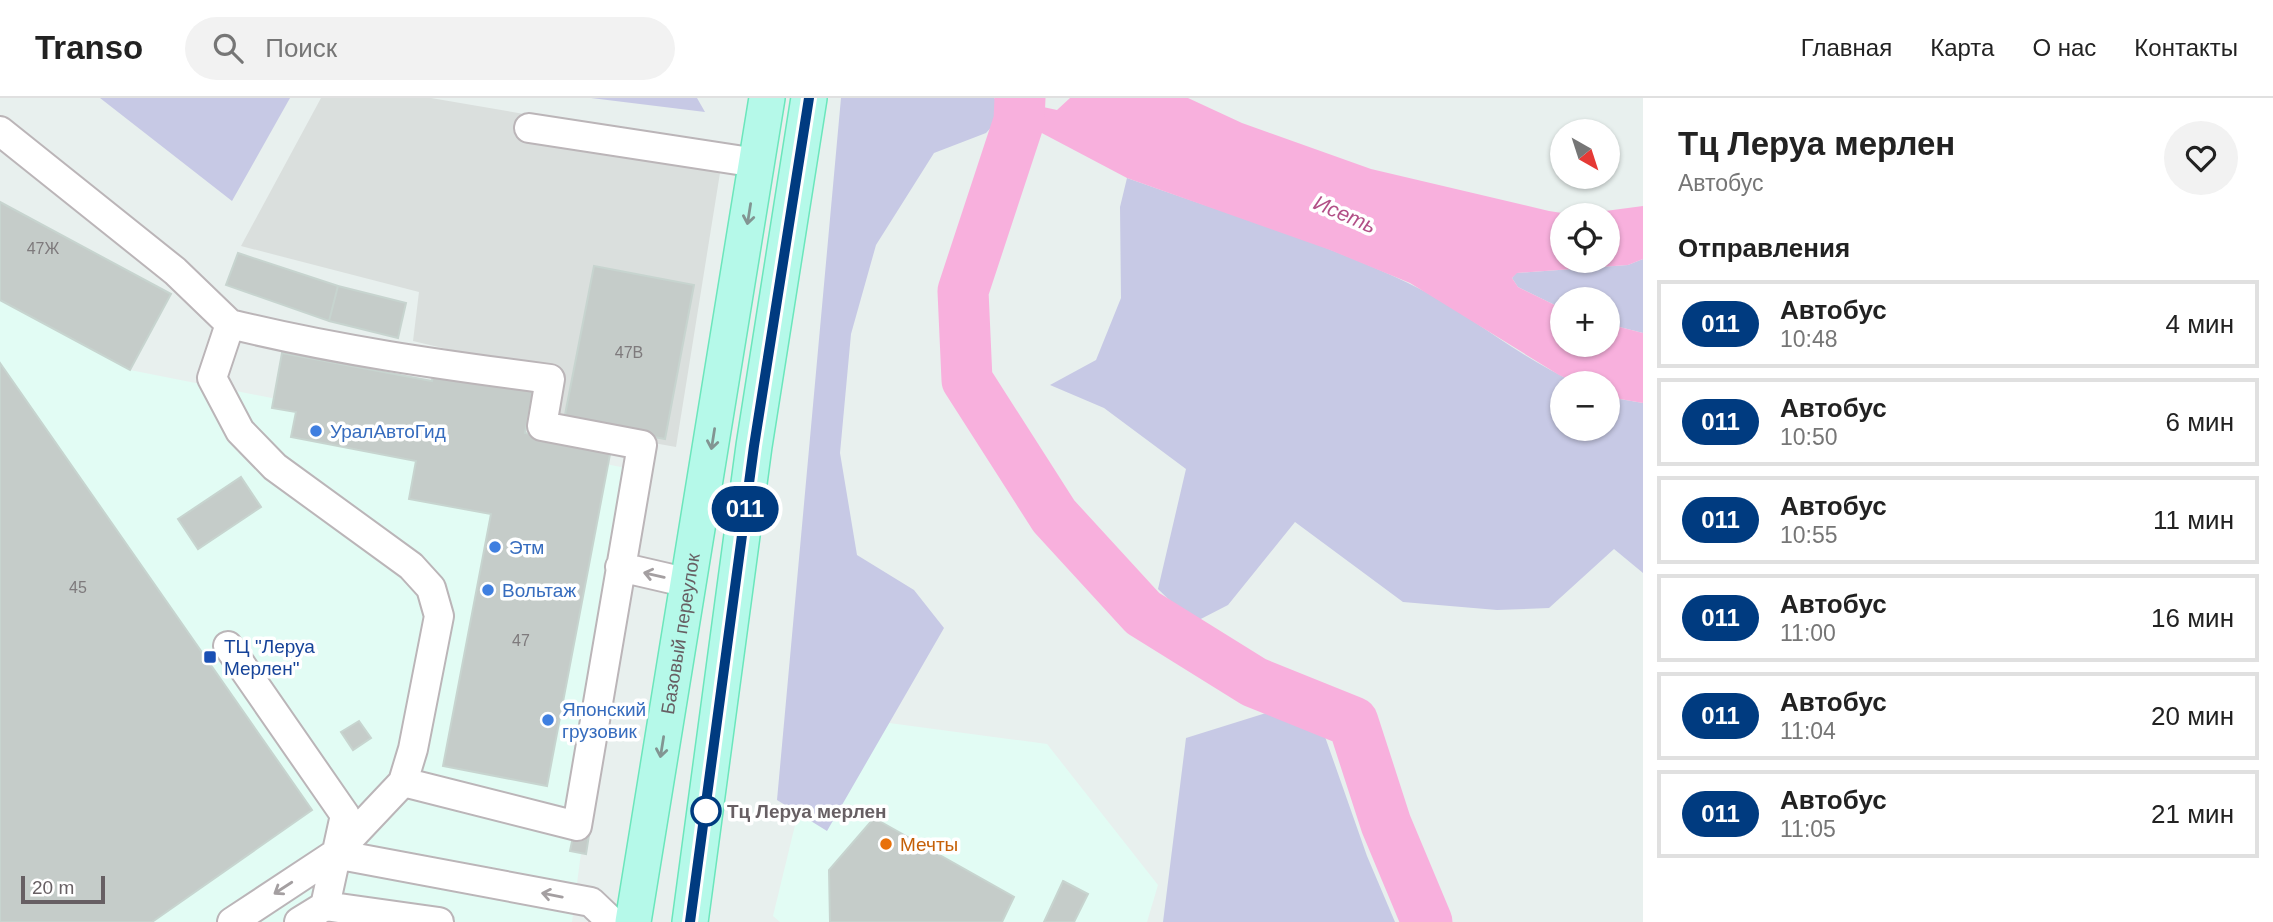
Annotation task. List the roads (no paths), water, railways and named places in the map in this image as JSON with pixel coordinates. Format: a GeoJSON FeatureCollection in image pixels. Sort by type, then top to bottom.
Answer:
{"type":"FeatureCollection","features":[{"type":"Feature","properties":{"kind":"main road","name":"Базовый переулок"},"geometry":{"type":"LineString","coordinates":[[633,922],[767,98]]}},
{"type":"Feature","properties":{"kind":"main road"},"geometry":{"type":"LineString","coordinates":[[690,922],[754,446],[809,98]]}},
{"type":"Feature","properties":{"kind":"lane"},"geometry":{"type":"LineString","coordinates":[[529,128],[757,163]]}},
{"type":"Feature","properties":{"kind":"lane"},"geometry":{"type":"LineString","coordinates":[[0,131],[175,271],[230,324],[287,338],[409,360],[550,379],[542,426],[642,444],[577,826],[403,782]]}},
{"type":"Feature","properties":{"kind":"lane"},"geometry":{"type":"LineString","coordinates":[[230,324],[212,378],[240,431],[275,467],[411,566],[431,588],[439,616],[414,749],[403,782],[335,854],[232,922]]}},
{"type":"Feature","properties":{"kind":"lane"},"geometry":{"type":"LineString","coordinates":[[620,567],[689,583]]}},
{"type":"Feature","properties":{"kind":"lane"},"geometry":{"type":"LineString","coordinates":[[228,646],[345,816],[326,906]]}},
{"type":"Feature","properties":{"kind":"lane"},"geometry":{"type":"LineString","coordinates":[[335,854],[591,902],[612,922]]}},
{"type":"Feature","properties":{"kind":"lane"},"geometry":{"type":"LineString","coordinates":[[299,922],[326,906],[432,921]]}},
{"type":"Feature","properties":{"kind":"water","name":"Исеть"},"geometry":{"type":"Polygon","coordinates":[[[994,98],[1037,98],[1043,107],[1057,110],[1070,98],[1188,98],[1242,123],[1371,169],[1550,211],[1550,271],[1517,273],[1512,278],[1518,287],[1550,303],[1550,357],[1620,357],[1620,327],[1643,333],[1643,403],[1620,399],[1620,371],[1553,371],[1410,283],[1330,250],[1127,178],[1019,121],[994,98]]]}},
{"type":"Feature","properties":{"kind":"water"},"geometry":{"type":"Polygon","coordinates":[[[1643,206],[1643,259],[1620,266],[1620,209],[1643,206]]]}},
{"type":"Feature","properties":{"kind":"waterway"},"geometry":{"type":"LineString","coordinates":[[1020,98],[1019,121],[963,291],[967,380],[1054,516],[1143,613],[1254,682],[1353,722],[1386,824],[1427,922]]}},
{"type":"Feature","properties":{"kind":"place","name":"УралАвтоГид"},"geometry":{"type":"Point","coordinates":[316,431]}},
{"type":"Feature","properties":{"kind":"place","name":"Этм"},"geometry":{"type":"Point","coordinates":[495,547]}},
{"type":"Feature","properties":{"kind":"place","name":"Вольтаж"},"geometry":{"type":"Point","coordinates":[488,590]}},
{"type":"Feature","properties":{"kind":"place","name":"ТЦ \"Леруа Мерлен\""},"geometry":{"type":"Point","coordinates":[210,657]}},
{"type":"Feature","properties":{"kind":"place","name":"Японский грузовик"},"geometry":{"type":"Point","coordinates":[548,720]}},
{"type":"Feature","properties":{"kind":"place","name":"Тц Леруа мерлен"},"geometry":{"type":"Point","coordinates":[706,811]}},
{"type":"Feature","properties":{"kind":"place","name":"Мечты"},"geometry":{"type":"Point","coordinates":[886,844]}}]}
